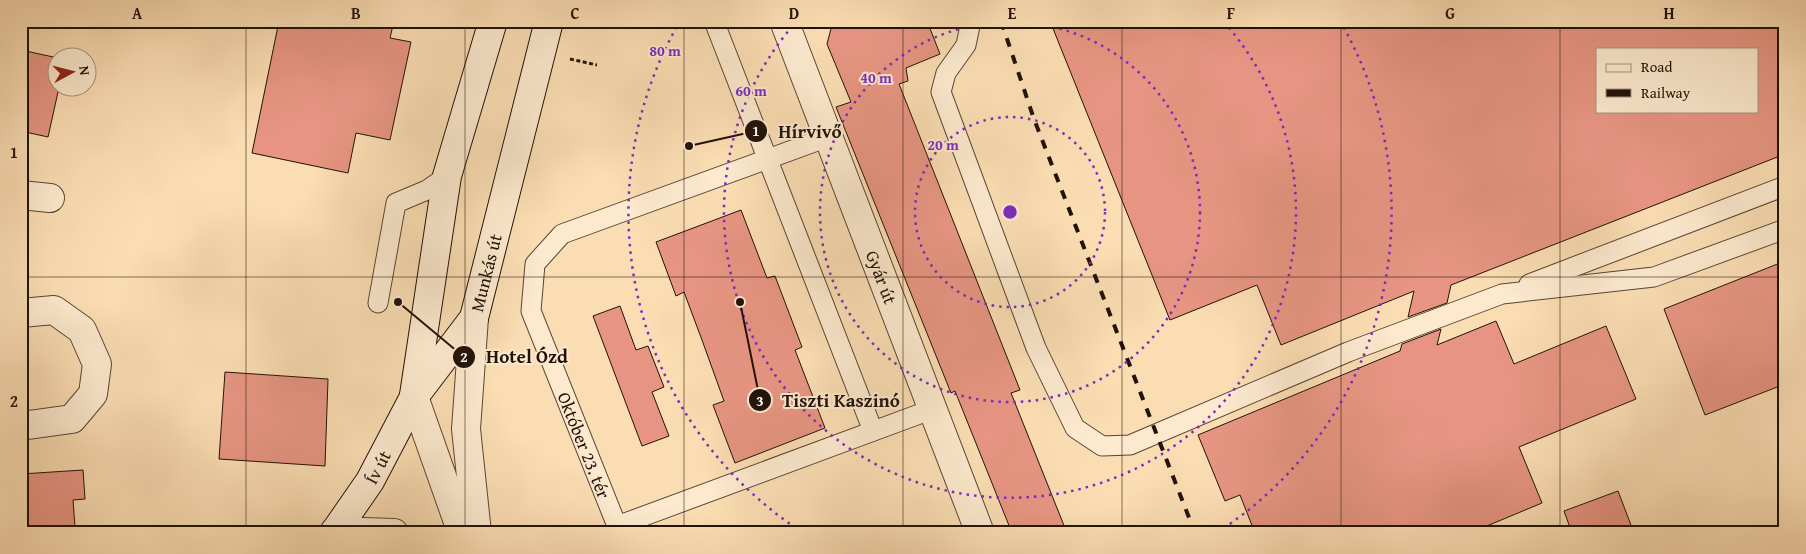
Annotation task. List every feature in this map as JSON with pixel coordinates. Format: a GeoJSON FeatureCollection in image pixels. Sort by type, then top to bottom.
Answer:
{"type":"FeatureCollection","features":[{"type":"Feature","properties":{"kind":"street"},"geometry":{"type":"LineString","coordinates":[[462,533],[414,396],[447,176],[493,21]]}},
{"type":"Feature","properties":{"kind":"street","name":"Munkás út"},"geometry":{"type":"LineString","coordinates":[[414,396],[474,318],[549,21]]}},
{"type":"Feature","properties":{"kind":"street","name":"Gyár út"},"geometry":{"type":"LineString","coordinates":[[784,21],[980,533]]}},
{"type":"Feature","properties":{"kind":"street"},"geometry":{"type":"LineString","coordinates":[[21,195],[50,198]]}},
{"type":"Feature","properties":{"kind":"street"},"geometry":{"type":"LineString","coordinates":[[21,313],[54,310],[82,330],[97,364],[93,394],[72,419],[21,426]]}},
{"type":"Feature","properties":{"kind":"street"},"geometry":{"type":"LineString","coordinates":[[474,318],[466,429],[476,533]]}},
{"type":"Feature","properties":{"kind":"street","name":"Ív út"},"geometry":{"type":"LineString","coordinates":[[334,532],[370,481],[414,396]]}},
{"type":"Feature","properties":{"kind":"street"},"geometry":{"type":"LineString","coordinates":[[334,532],[394,533]]}},
{"type":"Feature","properties":{"kind":"lane"},"geometry":{"type":"LineString","coordinates":[[714,21],[874,431]]}},
{"type":"Feature","properties":{"kind":"lane"},"geometry":{"type":"LineString","coordinates":[[971,21],[966,45],[946,73],[941,92],[1036,348],[1075,428],[1102,446],[1130,445],[1348,352],[1785,186]]}},
{"type":"Feature","properties":{"kind":"lane","name":"Október 23. tér"},"geometry":{"type":"LineString","coordinates":[[828,137],[562,234],[535,264],[531,311],[618,526],[933,409]]}},
{"type":"Feature","properties":{"kind":"lane"},"geometry":{"type":"LineString","coordinates":[[378,303],[396,203],[427,190],[447,176]]}},
{"type":"Feature","properties":{"kind":"lane"},"geometry":{"type":"LineString","coordinates":[[1502,294],[1654,277],[1785,229]]}},
{"type":"Feature","properties":{"kind":"path"},"geometry":{"type":"LineString","coordinates":[[565,57],[597,65]]}},
{"type":"Feature","properties":{"kind":"building"},"geometry":{"type":"Polygon","coordinates":[[[279,21],[394,21],[390,38],[411,42],[390,140],[356,133],[348,173],[252,153],[279,21]]]}},
{"type":"Feature","properties":{"kind":"building"},"geometry":{"type":"Polygon","coordinates":[[[833,21],[927,21],[940,54],[906,68],[908,81],[899,84],[1020,390],[1011,393],[1067,533],[1012,533],[955,391],[951,393],[836,107],[851,102],[827,44],[833,21]]]}},
{"type":"Feature","properties":{"kind":"building"},"geometry":{"type":"Polygon","coordinates":[[[1050,21],[1785,21],[1785,154],[1451,285],[1447,303],[1408,317],[1414,291],[1281,345],[1257,285],[1170,320],[1050,21]]]}},
{"type":"Feature","properties":{"kind":"building"},"geometry":{"type":"Polygon","coordinates":[[[21,50],[48,56],[48,98],[57,98],[48,137],[21,131],[21,50]]]}},
{"type":"Feature","properties":{"kind":"building"},"geometry":{"type":"Polygon","coordinates":[[[741,210],[767,278],[775,276],[802,347],[795,350],[825,428],[735,463],[713,405],[724,401],[684,292],[676,296],[656,242],[741,210]]]}},
{"type":"Feature","properties":{"kind":"building"},"geometry":{"type":"Polygon","coordinates":[[[1785,261],[1785,384],[1705,415],[1664,309],[1785,261]]]}},
{"type":"Feature","properties":{"kind":"building"},"geometry":{"type":"Polygon","coordinates":[[[620,306],[636,350],[648,346],[664,387],[652,392],[669,436],[642,446],[593,316],[620,306]]]}},
{"type":"Feature","properties":{"kind":"building"},"geometry":{"type":"Polygon","coordinates":[[[1496,321],[1514,364],[1606,326],[1636,399],[1519,447],[1542,503],[1470,533],[1255,533],[1240,495],[1225,501],[1198,435],[1400,351],[1402,344],[1441,329],[1437,345],[1496,321]]]}},
{"type":"Feature","properties":{"kind":"building"},"geometry":{"type":"Polygon","coordinates":[[[225,372],[328,379],[325,466],[219,459],[225,372]]]}},
{"type":"Feature","properties":{"kind":"building"},"geometry":{"type":"Polygon","coordinates":[[[83,470],[85,499],[73,500],[75,527],[21,531],[21,474],[83,470]]]}},
{"type":"Feature","properties":{"kind":"building"},"geometry":{"type":"Polygon","coordinates":[[[1618,491],[1634,533],[1572,533],[1564,511],[1618,491]]]}},
{"type":"Feature","properties":{"kind":"railway"},"geometry":{"type":"LineString","coordinates":[[1001,21],[1034,119],[1195,533]]}},
{"type":"Feature","properties":{"kind":"place","name":"Hírvivő"},"geometry":{"type":"Point","coordinates":[689,146]}},
{"type":"Feature","properties":{"kind":"place","name":"Hotel Ózd"},"geometry":{"type":"Point","coordinates":[398,302]}},
{"type":"Feature","properties":{"kind":"place","name":"Tiszti Kaszinó"},"geometry":{"type":"Point","coordinates":[740,302]}}]}
